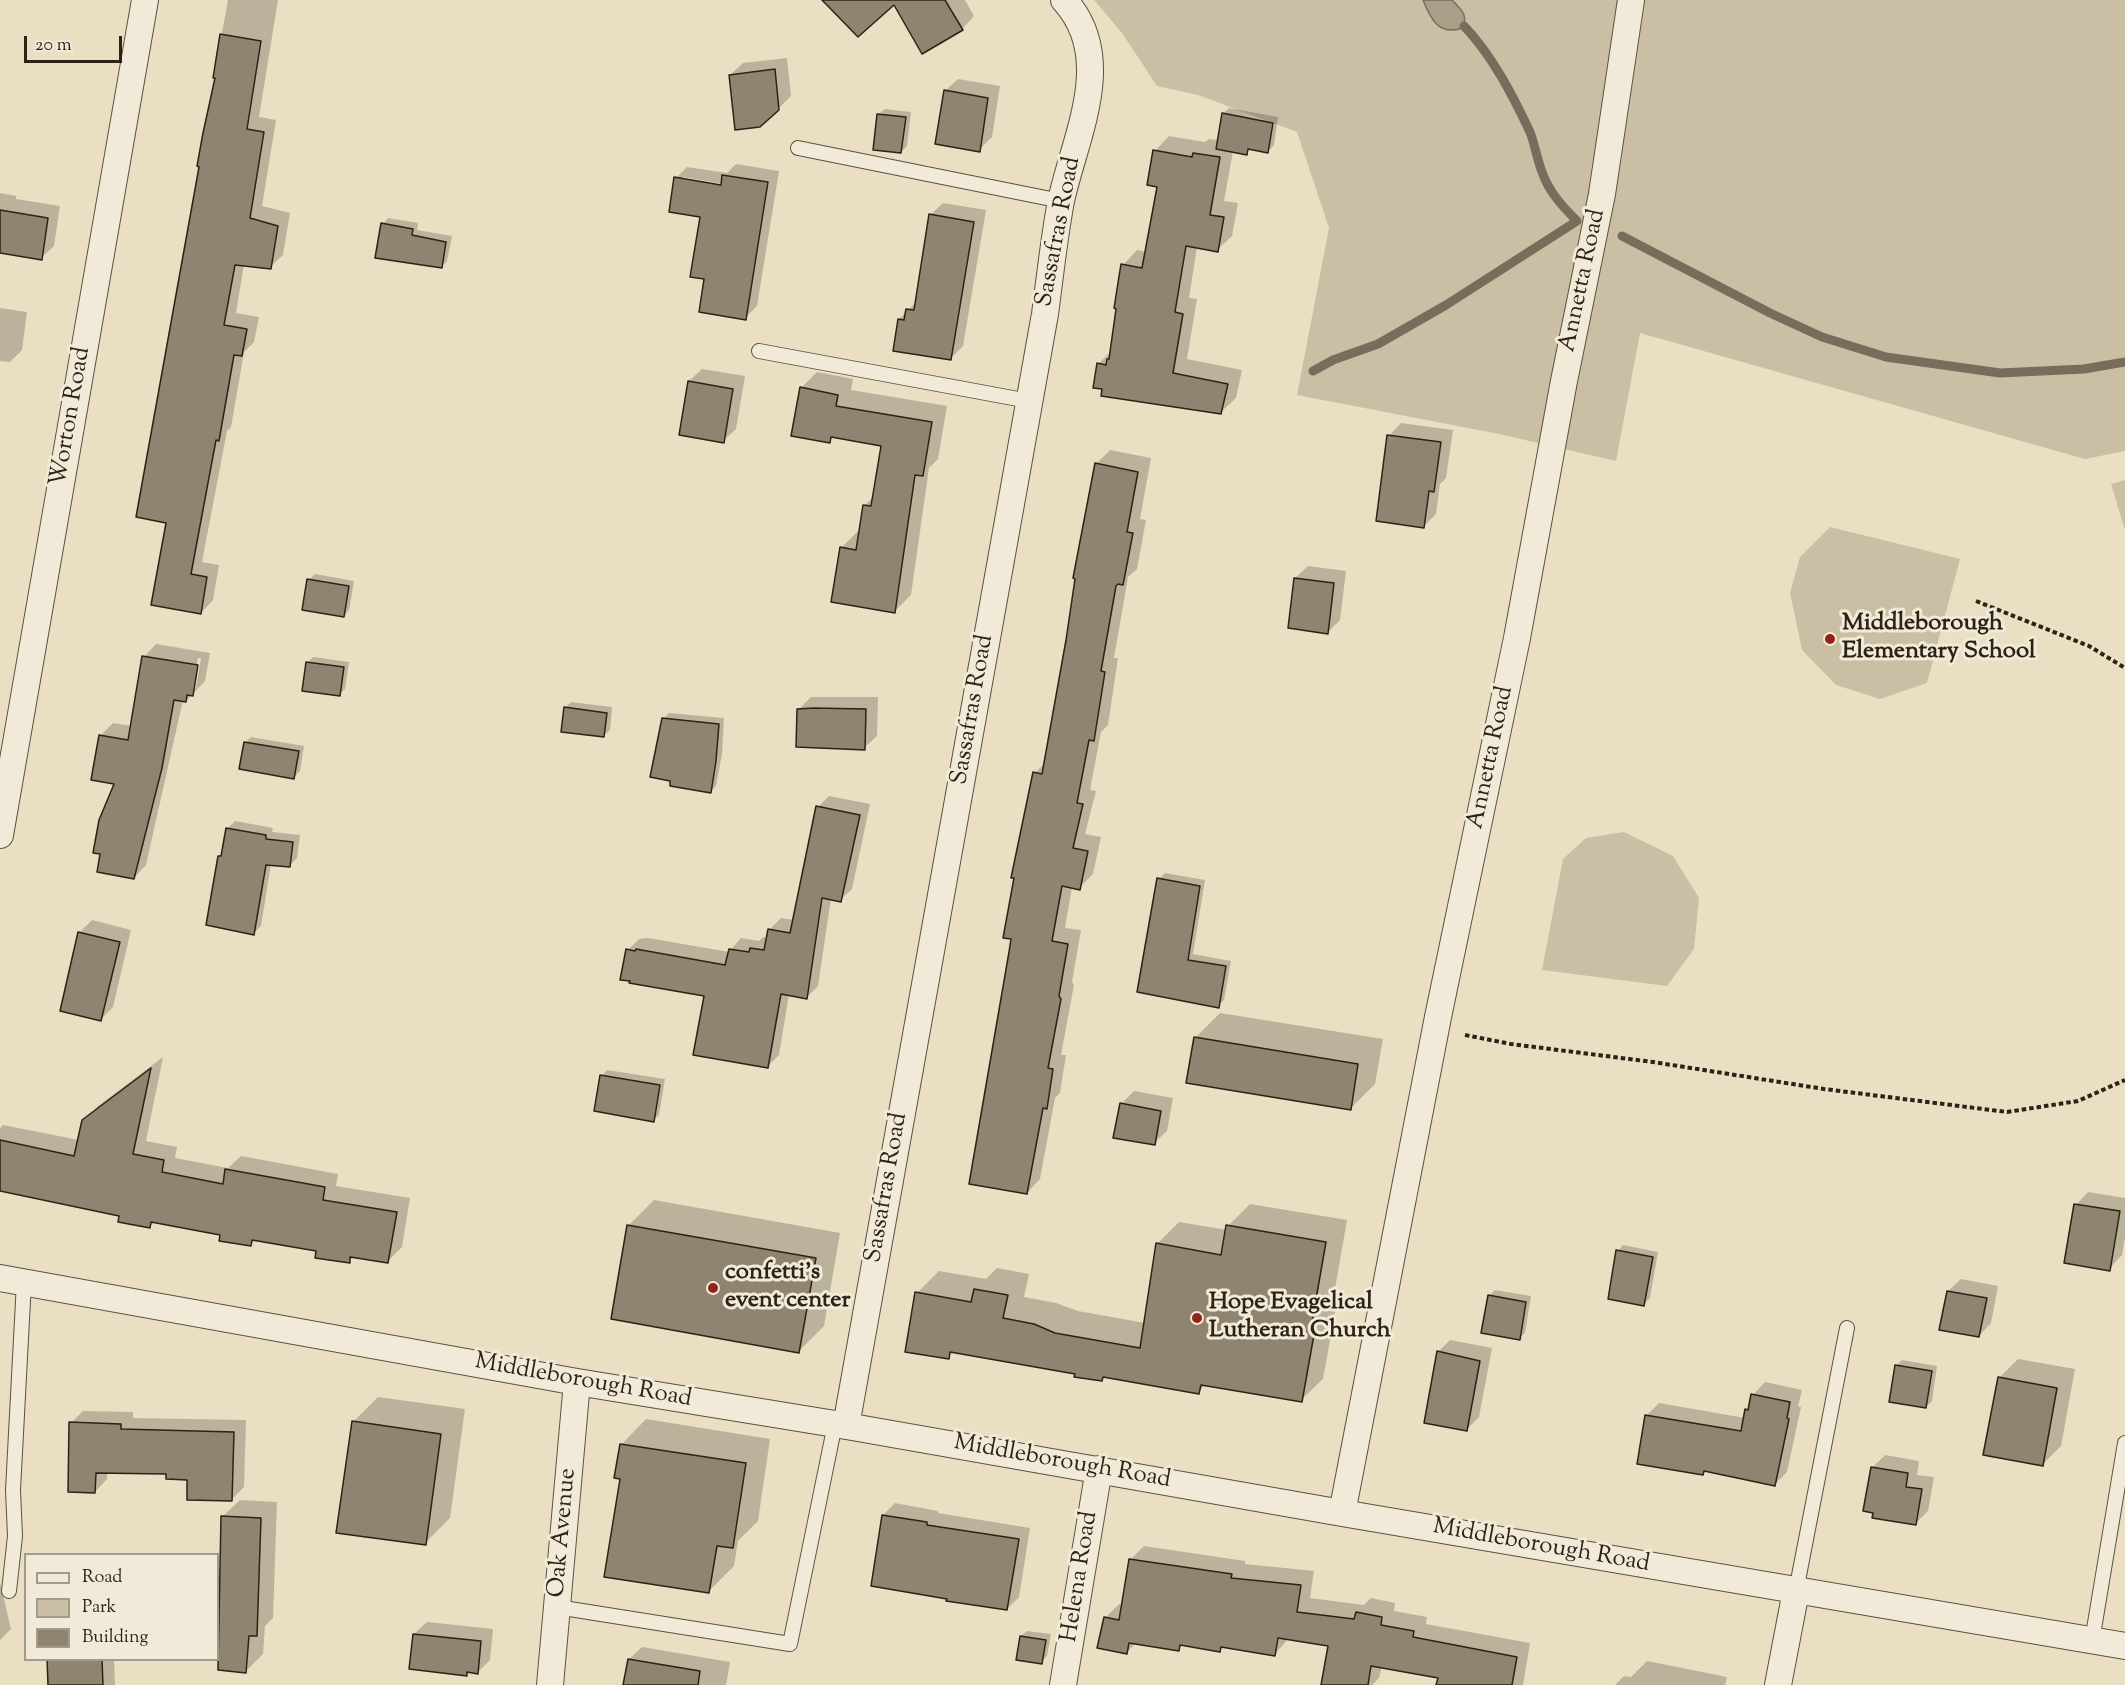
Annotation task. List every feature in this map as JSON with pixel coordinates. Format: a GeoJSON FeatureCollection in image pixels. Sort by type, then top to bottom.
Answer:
{"type":"FeatureCollection","features":[{"type":"Feature","properties":{"kind":"street","name":"Worton Road"},"geometry":{"type":"LineString","coordinates":[[0,835],[145,0]]}},
{"type":"Feature","properties":{"kind":"street","name":"Sassafras Road"},"geometry":{"type":"LineString","coordinates":[[840,1425],[1029,401],[1061,201],[1088,101],[1091,66],[1075,12],[1064,0]]}},
{"type":"Feature","properties":{"kind":"street","name":"Annetta Road"},"geometry":{"type":"LineString","coordinates":[[1342,1513],[1435,1030],[1515,650],[1564,381],[1602,194],[1631,0]]}},
{"type":"Feature","properties":{"kind":"street","name":"Middleborough Road"},"geometry":{"type":"LineString","coordinates":[[12,1280],[577,1382],[1099,1469],[1342,1513],[2125,1646]]}},
{"type":"Feature","properties":{"kind":"street","name":"Oak Avenue"},"geometry":{"type":"LineString","coordinates":[[550,1685],[577,1382]]}},
{"type":"Feature","properties":{"kind":"street","name":"Helena Road"},"geometry":{"type":"LineString","coordinates":[[1063,1685],[1099,1469]]}},
{"type":"Feature","properties":{"kind":"street"},"geometry":{"type":"LineString","coordinates":[[1778,1685],[1796,1590]]}},
{"type":"Feature","properties":{"kind":"lane"},"geometry":{"type":"LineString","coordinates":[[798,148],[1061,201]]}},
{"type":"Feature","properties":{"kind":"lane"},"geometry":{"type":"LineString","coordinates":[[759,351],[1029,401]]}},
{"type":"Feature","properties":{"kind":"lane"},"geometry":{"type":"LineString","coordinates":[[9,1591],[15,1536],[12,1280]]}},
{"type":"Feature","properties":{"kind":"lane"},"geometry":{"type":"LineString","coordinates":[[1796,1590],[1847,1328]]}},
{"type":"Feature","properties":{"kind":"lane"},"geometry":{"type":"LineString","coordinates":[[557,1607],[790,1644],[840,1425]]}},
{"type":"Feature","properties":{"kind":"lane"},"geometry":{"type":"LineString","coordinates":[[2092,1641],[2125,1443]]}},
{"type":"Feature","properties":{"kind":"path"},"geometry":{"type":"LineString","coordinates":[[1976,602],[2090,646],[2125,668]]}},
{"type":"Feature","properties":{"kind":"path"},"geometry":{"type":"LineString","coordinates":[[1435,1030],[1511,1044],[1653,1062],[1824,1089],[2007,1112],[2078,1101],[2125,1080]]}},
{"type":"Feature","properties":{"kind":"green space"},"geometry":{"type":"Polygon","coordinates":[[[1094,0],[2125,0],[2125,451],[2085,459],[1640,333],[1616,461],[1499,434],[1297,395],[1329,228],[1297,132],[1198,95],[1157,86],[1122,33],[1094,0]]]}},
{"type":"Feature","properties":{"kind":"green space"},"geometry":{"type":"Polygon","coordinates":[[[2125,480],[2125,530],[2111,484],[2125,480]]]}},
{"type":"Feature","properties":{"kind":"green space"},"geometry":{"type":"Polygon","coordinates":[[[1830,527],[1960,559],[1927,683],[1880,699],[1836,685],[1802,650],[1790,593],[1800,557],[1830,527]]]}},
{"type":"Feature","properties":{"kind":"green space"},"geometry":{"type":"Polygon","coordinates":[[[1624,832],[1673,856],[1699,898],[1694,949],[1667,986],[1542,970],[1563,859],[1586,838],[1624,832]]]}},
{"type":"Feature","properties":{"kind":"shaded area"},"geometry":{"type":"Polygon","coordinates":[[[1423,0],[1452,0],[1464,16],[1463,28],[1448,30],[1437,25],[1423,0]]]}},
{"type":"Feature","properties":{"kind":"building"},"geometry":{"type":"Polygon","coordinates":[[[822,0],[945,0],[963,30],[922,54],[894,5],[858,37],[822,0]]]}},
{"type":"Feature","properties":{"kind":"building"},"geometry":{"type":"Polygon","coordinates":[[[220,34],[261,41],[247,129],[264,132],[250,218],[278,226],[271,269],[235,265],[224,325],[247,329],[242,356],[234,355],[219,441],[216,440],[191,574],[207,577],[201,614],[151,605],[166,523],[136,517],[199,167],[197,166],[215,78],[213,78],[220,34]]]}},
{"type":"Feature","properties":{"kind":"building"},"geometry":{"type":"Polygon","coordinates":[[[775,69],[779,110],[760,127],[735,130],[729,75],[775,69]]]}},
{"type":"Feature","properties":{"kind":"building"},"geometry":{"type":"Polygon","coordinates":[[[944,90],[988,98],[980,152],[935,144],[944,90]]]}},
{"type":"Feature","properties":{"kind":"building"},"geometry":{"type":"Polygon","coordinates":[[[1222,113],[1273,123],[1268,153],[1248,149],[1247,155],[1216,149],[1222,113]]]}},
{"type":"Feature","properties":{"kind":"building"},"geometry":{"type":"Polygon","coordinates":[[[877,114],[906,117],[901,153],[873,150],[877,114]]]}},
{"type":"Feature","properties":{"kind":"building"},"geometry":{"type":"Polygon","coordinates":[[[1153,150],[1192,157],[1193,153],[1220,157],[1210,215],[1224,217],[1218,252],[1186,246],[1175,312],[1183,314],[1173,373],[1228,384],[1221,414],[1101,396],[1102,389],[1093,388],[1097,363],[1106,365],[1109,359],[1121,264],[1142,268],[1157,187],[1147,185],[1153,150]]]}},
{"type":"Feature","properties":{"kind":"building"},"geometry":{"type":"Polygon","coordinates":[[[722,175],[768,182],[746,320],[699,312],[704,279],[690,277],[700,217],[669,212],[674,177],[721,185],[722,175]]]}},
{"type":"Feature","properties":{"kind":"building"},"geometry":{"type":"Polygon","coordinates":[[[0,210],[48,218],[42,260],[0,253],[0,210]]]}},
{"type":"Feature","properties":{"kind":"building"},"geometry":{"type":"Polygon","coordinates":[[[929,214],[974,222],[951,360],[893,351],[898,319],[904,320],[906,309],[914,310],[929,214]]]}},
{"type":"Feature","properties":{"kind":"building"},"geometry":{"type":"Polygon","coordinates":[[[381,223],[413,229],[412,235],[446,242],[442,268],[375,258],[381,223]]]}},
{"type":"Feature","properties":{"kind":"building"},"geometry":{"type":"Polygon","coordinates":[[[688,381],[733,389],[724,443],[679,435],[688,381]]]}},
{"type":"Feature","properties":{"kind":"building"},"geometry":{"type":"Polygon","coordinates":[[[800,387],[838,395],[836,406],[932,422],[923,476],[915,475],[895,613],[831,602],[840,547],[856,550],[863,505],[871,506],[881,446],[831,437],[830,443],[791,436],[800,387]]]}},
{"type":"Feature","properties":{"kind":"building"},"geometry":{"type":"Polygon","coordinates":[[[1387,435],[1441,442],[1434,492],[1429,491],[1424,528],[1376,521],[1387,435]]]}},
{"type":"Feature","properties":{"kind":"building"},"geometry":{"type":"Polygon","coordinates":[[[1095,463],[1138,472],[1127,532],[1133,533],[1123,585],[1116,586],[1101,671],[1105,672],[1094,741],[1089,740],[1077,803],[1083,804],[1073,848],[1088,851],[1080,890],[1062,886],[1052,941],[1068,944],[1059,996],[1061,999],[1048,1068],[1053,1069],[1047,1109],[1043,1108],[1027,1194],[969,1184],[1011,939],[1003,938],[1014,878],[1011,878],[1033,772],[1042,774],[1066,640],[1075,579],[1073,578],[1095,463]]]}},
{"type":"Feature","properties":{"kind":"building"},"geometry":{"type":"Polygon","coordinates":[[[1294,578],[1334,583],[1328,634],[1288,628],[1294,578]]]}},
{"type":"Feature","properties":{"kind":"building"},"geometry":{"type":"Polygon","coordinates":[[[307,579],[349,586],[344,617],[302,610],[307,579]]]}},
{"type":"Feature","properties":{"kind":"building"},"geometry":{"type":"Polygon","coordinates":[[[142,656],[198,665],[193,696],[187,695],[186,702],[174,700],[162,768],[134,879],[97,872],[100,854],[93,853],[99,820],[114,784],[91,780],[99,735],[128,740],[142,656]]]}},
{"type":"Feature","properties":{"kind":"building"},"geometry":{"type":"Polygon","coordinates":[[[306,662],[344,667],[340,696],[302,691],[306,662]]]}},
{"type":"Feature","properties":{"kind":"building"},"geometry":{"type":"Polygon","coordinates":[[[564,707],[607,713],[604,737],[561,732],[564,707]]]}},
{"type":"Feature","properties":{"kind":"building"},"geometry":{"type":"Polygon","coordinates":[[[797,709],[866,709],[865,750],[796,747],[797,709]]]}},
{"type":"Feature","properties":{"kind":"building"},"geometry":{"type":"Polygon","coordinates":[[[662,718],[719,724],[711,793],[670,786],[670,781],[650,777],[662,718]]]}},
{"type":"Feature","properties":{"kind":"building"},"geometry":{"type":"Polygon","coordinates":[[[244,742],[299,751],[294,779],[239,769],[244,742]]]}},
{"type":"Feature","properties":{"kind":"building"},"geometry":{"type":"Polygon","coordinates":[[[816,806],[860,815],[841,902],[822,898],[807,999],[781,994],[768,1068],[693,1055],[704,996],[620,980],[626,949],[725,965],[729,949],[749,952],[750,948],[764,950],[768,929],[790,933],[816,806]]]}},
{"type":"Feature","properties":{"kind":"building"},"geometry":{"type":"Polygon","coordinates":[[[226,828],[266,835],[266,839],[293,842],[290,867],[266,865],[254,935],[206,925],[218,856],[221,856],[226,828]]]}},
{"type":"Feature","properties":{"kind":"building"},"geometry":{"type":"Polygon","coordinates":[[[1157,878],[1200,886],[1188,960],[1226,966],[1219,1008],[1137,992],[1157,878]]]}},
{"type":"Feature","properties":{"kind":"building"},"geometry":{"type":"Polygon","coordinates":[[[78,932],[120,942],[101,1021],[60,1011],[78,932]]]}},
{"type":"Feature","properties":{"kind":"building"},"geometry":{"type":"Polygon","coordinates":[[[1194,1037],[1358,1064],[1351,1110],[1186,1083],[1194,1037]]]}},
{"type":"Feature","properties":{"kind":"building"},"geometry":{"type":"Polygon","coordinates":[[[151,1068],[133,1154],[164,1160],[162,1172],[223,1184],[225,1169],[325,1187],[323,1200],[397,1212],[388,1263],[350,1257],[350,1263],[315,1258],[316,1251],[252,1240],[251,1246],[219,1241],[220,1235],[151,1222],[150,1228],[118,1222],[119,1216],[0,1191],[0,1140],[74,1156],[82,1120],[151,1068]]]}},
{"type":"Feature","properties":{"kind":"building"},"geometry":{"type":"Polygon","coordinates":[[[600,1075],[660,1085],[654,1122],[594,1111],[600,1075]]]}},
{"type":"Feature","properties":{"kind":"building"},"geometry":{"type":"Polygon","coordinates":[[[1120,1103],[1161,1111],[1155,1145],[1113,1138],[1120,1103]]]}},
{"type":"Feature","properties":{"kind":"building"},"geometry":{"type":"Polygon","coordinates":[[[2074,1204],[2120,1211],[2110,1271],[2064,1263],[2074,1204]]]}},
{"type":"Feature","properties":{"kind":"building","name":"confetti's event center"},"geometry":{"type":"Polygon","coordinates":[[[627,1225],[816,1258],[799,1353],[611,1319],[627,1225]]]}},
{"type":"Feature","properties":{"kind":"building","name":"Hope Evagelical Lutheran Church"},"geometry":{"type":"Polygon","coordinates":[[[1226,1225],[1326,1242],[1311,1328],[1315,1329],[1302,1402],[1201,1385],[1199,1394],[1103,1377],[1102,1381],[1074,1377],[1075,1374],[950,1352],[949,1359],[905,1352],[915,1292],[971,1302],[974,1289],[1008,1295],[1003,1318],[1034,1324],[1055,1333],[1140,1348],[1156,1243],[1221,1255],[1226,1225]]]}},
{"type":"Feature","properties":{"kind":"building"},"geometry":{"type":"Polygon","coordinates":[[[1616,1250],[1653,1257],[1644,1306],[1608,1299],[1616,1250]]]}},
{"type":"Feature","properties":{"kind":"building"},"geometry":{"type":"Polygon","coordinates":[[[1947,1291],[1987,1298],[1979,1337],[1939,1330],[1947,1291]]]}},
{"type":"Feature","properties":{"kind":"building"},"geometry":{"type":"Polygon","coordinates":[[[1488,1295],[1526,1302],[1520,1340],[1481,1333],[1488,1295]]]}},
{"type":"Feature","properties":{"kind":"building"},"geometry":{"type":"Polygon","coordinates":[[[1437,1351],[1480,1361],[1467,1431],[1424,1423],[1437,1351]]]}},
{"type":"Feature","properties":{"kind":"building"},"geometry":{"type":"Polygon","coordinates":[[[1895,1365],[1932,1371],[1926,1408],[1889,1402],[1895,1365]]]}},
{"type":"Feature","properties":{"kind":"building"},"geometry":{"type":"Polygon","coordinates":[[[1998,1377],[2057,1388],[2043,1466],[1983,1455],[1998,1377]]]}},
{"type":"Feature","properties":{"kind":"building"},"geometry":{"type":"Polygon","coordinates":[[[1751,1394],[1790,1402],[1787,1418],[1789,1419],[1775,1486],[1704,1471],[1703,1475],[1637,1464],[1645,1415],[1741,1431],[1745,1409],[1748,1410],[1751,1394]]]}},
{"type":"Feature","properties":{"kind":"building"},"geometry":{"type":"Polygon","coordinates":[[[352,1421],[441,1434],[426,1545],[336,1533],[352,1421]]]}},
{"type":"Feature","properties":{"kind":"building"},"geometry":{"type":"Polygon","coordinates":[[[69,1422],[121,1424],[121,1429],[234,1432],[232,1501],[187,1500],[187,1480],[166,1479],[166,1474],[96,1473],[95,1493],[68,1492],[69,1422]]]}},
{"type":"Feature","properties":{"kind":"building"},"geometry":{"type":"Polygon","coordinates":[[[620,1444],[746,1463],[733,1548],[717,1546],[709,1593],[604,1577],[620,1479],[614,1478],[620,1444]]]}},
{"type":"Feature","properties":{"kind":"building"},"geometry":{"type":"Polygon","coordinates":[[[1871,1467],[1908,1473],[1906,1487],[1922,1489],[1916,1525],[1872,1518],[1873,1513],[1863,1511],[1871,1467]]]}},
{"type":"Feature","properties":{"kind":"building"},"geometry":{"type":"Polygon","coordinates":[[[882,1515],[927,1522],[927,1525],[1019,1539],[1007,1610],[871,1586],[882,1515]]]}},
{"type":"Feature","properties":{"kind":"building"},"geometry":{"type":"Polygon","coordinates":[[[221,1516],[261,1518],[257,1636],[249,1636],[246,1673],[218,1670],[221,1516]]]}},
{"type":"Feature","properties":{"kind":"building"},"geometry":{"type":"Polygon","coordinates":[[[1129,1559],[1232,1574],[1231,1578],[1301,1585],[1297,1612],[1354,1619],[1356,1612],[1382,1617],[1381,1625],[1414,1631],[1413,1637],[1517,1657],[1512,1685],[1436,1685],[1438,1678],[1371,1666],[1368,1685],[1321,1685],[1328,1646],[1278,1638],[1275,1656],[1221,1647],[1220,1652],[1180,1645],[1179,1651],[1129,1643],[1127,1654],[1097,1648],[1104,1617],[1119,1620],[1129,1559]]]}},
{"type":"Feature","properties":{"kind":"building"},"geometry":{"type":"Polygon","coordinates":[[[413,1634],[481,1641],[478,1674],[467,1672],[467,1676],[409,1669],[413,1634]]]}},
{"type":"Feature","properties":{"kind":"building"},"geometry":{"type":"Polygon","coordinates":[[[1020,1636],[1046,1640],[1042,1664],[1016,1660],[1020,1636]]]}},
{"type":"Feature","properties":{"kind":"building"},"geometry":{"type":"Polygon","coordinates":[[[628,1659],[700,1671],[698,1685],[623,1685],[628,1659]]]}},
{"type":"Feature","properties":{"kind":"building"},"geometry":{"type":"Polygon","coordinates":[[[47,1661],[102,1661],[103,1685],[48,1685],[47,1661]]]}},
{"type":"Feature","properties":{"kind":"waterway"},"geometry":{"type":"LineString","coordinates":[[1313,371],[1333,360],[1378,344],[1446,305],[1577,221],[1548,186],[1530,132],[1516,104],[1493,63],[1464,26]]}},
{"type":"Feature","properties":{"kind":"waterway"},"geometry":{"type":"LineString","coordinates":[[1622,236],[1770,313],[1822,337],[1886,357],[2000,373],[2084,369],[2125,362]]}},
{"type":"Feature","properties":{"kind":"place","name":"Middleborough Elementary School"},"geometry":{"type":"Point","coordinates":[1830,639]}},
{"type":"Feature","properties":{"kind":"place","name":"confetti's event center"},"geometry":{"type":"Point","coordinates":[713,1288]}},
{"type":"Feature","properties":{"kind":"place","name":"Hope Evagelical Lutheran Church"},"geometry":{"type":"Point","coordinates":[1197,1318]}}]}
